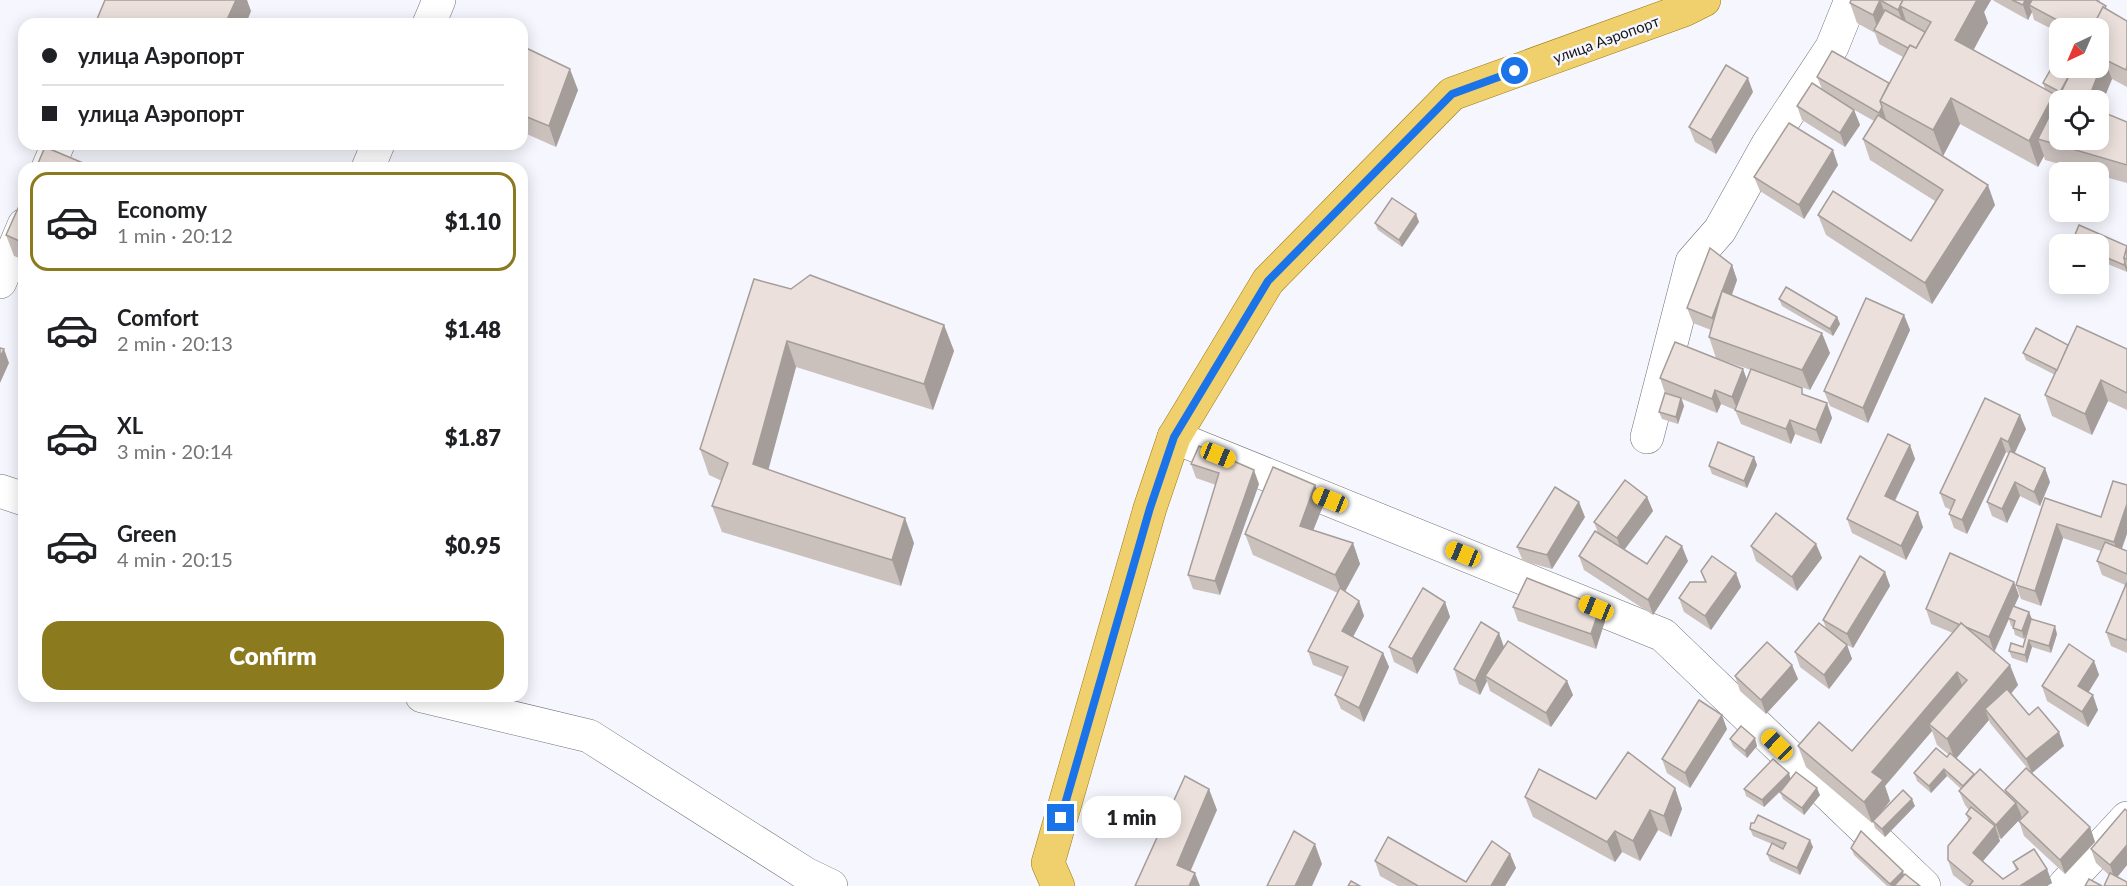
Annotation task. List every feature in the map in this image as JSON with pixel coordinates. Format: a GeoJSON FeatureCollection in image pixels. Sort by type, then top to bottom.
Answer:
{"type":"FeatureCollection","features":[{"type":"Feature","properties":{"kind":"main road","name":"улица Аэропорт"},"geometry":{"type":"LineString","coordinates":[[1058,886],[1048,863],[1150,508],[1174,437],[1268,281],[1452,94],[1682,4]]}},
{"type":"Feature","properties":{"kind":"street"},"geometry":{"type":"LineString","coordinates":[[432,18],[439,0]]}},
{"type":"Feature","properties":{"kind":"street"},"geometry":{"type":"LineString","coordinates":[[1647,437],[1692,262],[1720,230],[1768,144],[1832,47],[1851,0]]}},
{"type":"Feature","properties":{"kind":"street"},"geometry":{"type":"LineString","coordinates":[[0,282],[18,239]]}},
{"type":"Feature","properties":{"kind":"street"},"geometry":{"type":"LineString","coordinates":[[1174,437],[1663,634],[1923,886]]}},
{"type":"Feature","properties":{"kind":"street"},"geometry":{"type":"LineString","coordinates":[[0,491],[18,497]]}},
{"type":"Feature","properties":{"kind":"street"},"geometry":{"type":"LineString","coordinates":[[447,702],[589,736],[806,874],[831,886]]}},
{"type":"Feature","properties":{"kind":"street"},"geometry":{"type":"LineString","coordinates":[[2064,886],[2127,818]]}},
{"type":"Feature","properties":{"kind":"building"},"geometry":{"type":"Polygon","coordinates":[[[105,0],[236,0],[228,18],[98,18],[105,0]]]}},
{"type":"Feature","properties":{"kind":"building"},"geometry":{"type":"Polygon","coordinates":[[[1851,0],[1880,0],[1873,15],[1850,3],[1851,0]]]}},
{"type":"Feature","properties":{"kind":"building"},"geometry":{"type":"Polygon","coordinates":[[[1880,0],[1903,0],[1898,10],[1880,0]]]}},
{"type":"Feature","properties":{"kind":"building"},"geometry":{"type":"Polygon","coordinates":[[[1903,0],[1977,0],[1955,40],[2049,91],[2049,103],[2029,141],[1951,98],[1933,130],[1880,101],[1910,45],[1916,48],[1931,22],[1900,6],[1903,0]]]}},
{"type":"Feature","properties":{"kind":"building"},"geometry":{"type":"Polygon","coordinates":[[[2012,0],[2025,0],[2023,5],[2012,0]]]}},
{"type":"Feature","properties":{"kind":"building"},"geometry":{"type":"Polygon","coordinates":[[[2032,0],[2096,0],[2106,6],[2103,7],[2097,18],[2053,18],[2029,5],[2032,0]]]}},
{"type":"Feature","properties":{"kind":"building"},"geometry":{"type":"Polygon","coordinates":[[[2103,7],[2127,21],[2126,70],[2109,62],[2109,18],[2097,18],[2103,7]]]}},
{"type":"Feature","properties":{"kind":"building"},"geometry":{"type":"Polygon","coordinates":[[[1885,10],[1925,32],[1916,48],[1910,45],[1908,48],[1874,30],[1885,10]]]}},
{"type":"Feature","properties":{"kind":"building"},"geometry":{"type":"Polygon","coordinates":[[[528,49],[570,69],[549,126],[528,117],[528,49]]]}},
{"type":"Feature","properties":{"kind":"building"},"geometry":{"type":"Polygon","coordinates":[[[1832,51],[1889,83],[1880,101],[1882,107],[1879,113],[1817,77],[1832,51]]]}},
{"type":"Feature","properties":{"kind":"building"},"geometry":{"type":"Polygon","coordinates":[[[1726,65],[1748,78],[1711,140],[1689,127],[1726,65]]]}},
{"type":"Feature","properties":{"kind":"building"},"geometry":{"type":"Polygon","coordinates":[[[2049,72],[2049,78],[2068,78],[2061,90],[2043,83],[2049,72]]]}},
{"type":"Feature","properties":{"kind":"building"},"geometry":{"type":"Polygon","coordinates":[[[2068,78],[2097,78],[2092,90],[2062,90],[2068,78]]]}},
{"type":"Feature","properties":{"kind":"building"},"geometry":{"type":"Polygon","coordinates":[[[1812,83],[1854,110],[1840,133],[1797,106],[1812,83]]]}},
{"type":"Feature","properties":{"kind":"building"},"geometry":{"type":"Polygon","coordinates":[[[1878,115],[1988,185],[1925,283],[1818,215],[1833,191],[1911,241],[1943,190],[1863,139],[1878,115]]]}},
{"type":"Feature","properties":{"kind":"building"},"geometry":{"type":"Polygon","coordinates":[[[2109,115],[2127,122],[2127,165],[2076,150],[2109,150],[2109,115]]]}},
{"type":"Feature","properties":{"kind":"building"},"geometry":{"type":"Polygon","coordinates":[[[2049,117],[2049,142],[2038,139],[2049,117]]]}},
{"type":"Feature","properties":{"kind":"building"},"geometry":{"type":"Polygon","coordinates":[[[1789,123],[1833,150],[1799,205],[1754,177],[1789,123]]]}},
{"type":"Feature","properties":{"kind":"building"},"geometry":{"type":"Polygon","coordinates":[[[44,150],[52,150],[81,162],[39,162],[44,150]]]}},
{"type":"Feature","properties":{"kind":"building"},"geometry":{"type":"Polygon","coordinates":[[[1392,198],[1416,214],[1399,240],[1375,223],[1392,198]]]}},
{"type":"Feature","properties":{"kind":"building"},"geometry":{"type":"Polygon","coordinates":[[[18,208],[18,240],[6,235],[18,208]]]}},
{"type":"Feature","properties":{"kind":"building"},"geometry":{"type":"Polygon","coordinates":[[[2079,225],[2100,234],[2075,234],[2079,225]]]}},
{"type":"Feature","properties":{"kind":"building"},"geometry":{"type":"Polygon","coordinates":[[[2109,238],[2127,246],[2124,265],[2109,259],[2109,238]]]}},
{"type":"Feature","properties":{"kind":"building"},"geometry":{"type":"Polygon","coordinates":[[[1710,248],[1732,265],[1712,318],[1687,308],[1710,248]]]}},
{"type":"Feature","properties":{"kind":"building"},"geometry":{"type":"Polygon","coordinates":[[[810,275],[944,325],[924,384],[787,341],[753,464],[905,518],[892,560],[712,506],[728,463],[700,449],[754,279],[791,289],[810,275]]]}},
{"type":"Feature","properties":{"kind":"building"},"geometry":{"type":"Polygon","coordinates":[[[1786,287],[1837,317],[1830,329],[1779,299],[1786,287]]]}},
{"type":"Feature","properties":{"kind":"building"},"geometry":{"type":"Polygon","coordinates":[[[1722,291],[1822,333],[1802,370],[1709,337],[1722,291]]]}},
{"type":"Feature","properties":{"kind":"building"},"geometry":{"type":"Polygon","coordinates":[[[1866,298],[1904,315],[1863,408],[1824,391],[1866,298]]]}},
{"type":"Feature","properties":{"kind":"building"},"geometry":{"type":"Polygon","coordinates":[[[2077,326],[2127,349],[2127,393],[2101,380],[2085,414],[2045,395],[2077,326]]]}},
{"type":"Feature","properties":{"kind":"building"},"geometry":{"type":"Polygon","coordinates":[[[2036,328],[2068,345],[2057,370],[2023,353],[2036,328]]]}},
{"type":"Feature","properties":{"kind":"building"},"geometry":{"type":"Polygon","coordinates":[[[1675,342],[1743,369],[1732,397],[1715,390],[1712,399],[1660,378],[1675,342]]]}},
{"type":"Feature","properties":{"kind":"building"},"geometry":{"type":"Polygon","coordinates":[[[1751,369],[1802,388],[1802,394],[1827,403],[1816,430],[1790,420],[1786,429],[1735,410],[1751,369]]]}},
{"type":"Feature","properties":{"kind":"building"},"geometry":{"type":"Polygon","coordinates":[[[1665,393],[1681,398],[1676,417],[1659,412],[1665,393]]]}},
{"type":"Feature","properties":{"kind":"building"},"geometry":{"type":"Polygon","coordinates":[[[1985,398],[2020,415],[2008,442],[2001,438],[1962,520],[1949,514],[1955,500],[1940,493],[1985,398]]]}},
{"type":"Feature","properties":{"kind":"building"},"geometry":{"type":"Polygon","coordinates":[[[1888,434],[1910,445],[1885,496],[1918,512],[1901,546],[1847,519],[1888,434]]]}},
{"type":"Feature","properties":{"kind":"building"},"geometry":{"type":"Polygon","coordinates":[[[1718,442],[1754,457],[1744,481],[1709,466],[1718,442]]]}},
{"type":"Feature","properties":{"kind":"building"},"geometry":{"type":"Polygon","coordinates":[[[1199,446],[1254,470],[1215,581],[1188,575],[1219,473],[1191,464],[1199,446]]]}},
{"type":"Feature","properties":{"kind":"building"},"geometry":{"type":"Polygon","coordinates":[[[2010,451],[2045,468],[2034,492],[2015,482],[2002,509],[1987,502],[2010,451]]]}},
{"type":"Feature","properties":{"kind":"building"},"geometry":{"type":"Polygon","coordinates":[[[1273,467],[1315,485],[1300,526],[1353,543],[1335,575],[1245,534],[1273,467]]]}},
{"type":"Feature","properties":{"kind":"building"},"geometry":{"type":"Polygon","coordinates":[[[1625,480],[1647,497],[1617,538],[1594,522],[1625,480]]]}},
{"type":"Feature","properties":{"kind":"building"},"geometry":{"type":"Polygon","coordinates":[[[2113,481],[2127,485],[2127,504],[2114,542],[2057,524],[2035,591],[2016,585],[2045,498],[2101,517],[2113,481]]]}},
{"type":"Feature","properties":{"kind":"building"},"geometry":{"type":"Polygon","coordinates":[[[1555,487],[1579,502],[1547,555],[1517,547],[1555,487]]]}},
{"type":"Feature","properties":{"kind":"building"},"geometry":{"type":"Polygon","coordinates":[[[1776,513],[1816,544],[1792,577],[1751,546],[1776,513]]]}},
{"type":"Feature","properties":{"kind":"building"},"geometry":{"type":"Polygon","coordinates":[[[1595,531],[1647,564],[1666,536],[1682,546],[1648,600],[1579,556],[1595,531]]]}},
{"type":"Feature","properties":{"kind":"building"},"geometry":{"type":"Polygon","coordinates":[[[2105,542],[2127,551],[2127,574],[2097,561],[2105,542]]]}},
{"type":"Feature","properties":{"kind":"building"},"geometry":{"type":"Polygon","coordinates":[[[1950,553],[2014,582],[1989,637],[1926,609],[1950,553]]]}},
{"type":"Feature","properties":{"kind":"building"},"geometry":{"type":"Polygon","coordinates":[[[1712,556],[1736,573],[1705,616],[1679,598],[1690,582],[1706,582],[1701,571],[1712,556]]]}},
{"type":"Feature","properties":{"kind":"building"},"geometry":{"type":"Polygon","coordinates":[[[1860,556],[1885,572],[1847,634],[1823,620],[1860,556]]]}},
{"type":"Feature","properties":{"kind":"building"},"geometry":{"type":"Polygon","coordinates":[[[1527,578],[1600,607],[1591,634],[1513,607],[1527,578]]]}},
{"type":"Feature","properties":{"kind":"building"},"geometry":{"type":"Polygon","coordinates":[[[2127,582],[2127,638],[2126,640],[2106,632],[2127,582]]]}},
{"type":"Feature","properties":{"kind":"building"},"geometry":{"type":"Polygon","coordinates":[[[1340,588],[1359,601],[1342,631],[1383,653],[1359,708],[1335,695],[1348,667],[1308,651],[1340,588]]]}},
{"type":"Feature","properties":{"kind":"building"},"geometry":{"type":"Polygon","coordinates":[[[1423,588],[1445,602],[1412,659],[1389,647],[1423,588]]]}},
{"type":"Feature","properties":{"kind":"building"},"geometry":{"type":"Polygon","coordinates":[[[2013,606],[2029,612],[2022,631],[2013,628],[2015,621],[2008,618],[2013,606]]]}},
{"type":"Feature","properties":{"kind":"building"},"geometry":{"type":"Polygon","coordinates":[[[2031,619],[2055,626],[2049,646],[2029,640],[2025,655],[2009,651],[2011,643],[2023,647],[2031,619]]]}},
{"type":"Feature","properties":{"kind":"building"},"geometry":{"type":"Polygon","coordinates":[[[1481,622],[1499,633],[1475,681],[1454,669],[1481,622]]]}},
{"type":"Feature","properties":{"kind":"building"},"geometry":{"type":"Polygon","coordinates":[[[1819,623],[1847,645],[1824,675],[1795,652],[1819,623]]]}},
{"type":"Feature","properties":{"kind":"building"},"geometry":{"type":"Polygon","coordinates":[[[1961,623],[2010,665],[1947,739],[1929,724],[1967,680],[1957,672],[1872,772],[1883,780],[1864,802],[1798,746],[1819,722],[1852,751],[1961,623]]]}},
{"type":"Feature","properties":{"kind":"building"},"geometry":{"type":"Polygon","coordinates":[[[1508,641],[1567,681],[1546,713],[1485,676],[1508,641]]]}},
{"type":"Feature","properties":{"kind":"building"},"geometry":{"type":"Polygon","coordinates":[[[1767,642],[1792,665],[1761,700],[1735,676],[1767,642]]]}},
{"type":"Feature","properties":{"kind":"building"},"geometry":{"type":"Polygon","coordinates":[[[2069,644],[2094,661],[2078,686],[2093,695],[2082,712],[2042,686],[2069,644]]]}},
{"type":"Feature","properties":{"kind":"building"},"geometry":{"type":"Polygon","coordinates":[[[2007,689],[2029,715],[2038,707],[2059,732],[2026,759],[1985,709],[2007,689]]]}},
{"type":"Feature","properties":{"kind":"building"},"geometry":{"type":"Polygon","coordinates":[[[1699,700],[1722,715],[1685,773],[1662,759],[1699,700]]]}},
{"type":"Feature","properties":{"kind":"building"},"geometry":{"type":"Polygon","coordinates":[[[1741,726],[1755,738],[1745,751],[1730,739],[1741,726]]]}},
{"type":"Feature","properties":{"kind":"building"},"geometry":{"type":"Polygon","coordinates":[[[1936,748],[1947,757],[1950,753],[1974,774],[1963,786],[1944,769],[1929,786],[1914,773],[1936,748]]]}},
{"type":"Feature","properties":{"kind":"building"},"geometry":{"type":"Polygon","coordinates":[[[1628,752],[1675,788],[1664,816],[1650,810],[1633,841],[1615,831],[1607,842],[1525,797],[1539,769],[1596,799],[1628,752]]]}},
{"type":"Feature","properties":{"kind":"building"},"geometry":{"type":"Polygon","coordinates":[[[1773,759],[1789,773],[1762,800],[1744,789],[1773,759]]]}},
{"type":"Feature","properties":{"kind":"building"},"geometry":{"type":"Polygon","coordinates":[[[2026,768],[2090,827],[2060,860],[2019,821],[2028,812],[2005,790],[2026,768]]]}},
{"type":"Feature","properties":{"kind":"building"},"geometry":{"type":"Polygon","coordinates":[[[1980,769],[2016,803],[1996,825],[1959,791],[1980,769]]]}},
{"type":"Feature","properties":{"kind":"building"},"geometry":{"type":"Polygon","coordinates":[[[1796,772],[1817,788],[1802,808],[1780,792],[1796,772]]]}},
{"type":"Feature","properties":{"kind":"building"},"geometry":{"type":"Polygon","coordinates":[[[1185,776],[1209,789],[1177,865],[1195,873],[1189,886],[1135,886],[1185,776]]]}},
{"type":"Feature","properties":{"kind":"building"},"geometry":{"type":"Polygon","coordinates":[[[1903,790],[1912,799],[1882,829],[1873,821],[1903,790]]]}},
{"type":"Feature","properties":{"kind":"building"},"geometry":{"type":"Polygon","coordinates":[[[1971,807],[1995,826],[1973,853],[2003,879],[2018,869],[2013,862],[2034,849],[2047,869],[2020,886],[1969,886],[1973,881],[1948,860],[1948,846],[1971,818],[1966,814],[1971,807]]]}},
{"type":"Feature","properties":{"kind":"building"},"geometry":{"type":"Polygon","coordinates":[[[2125,809],[2127,811],[2127,845],[2110,865],[2091,849],[2125,809]]]}},
{"type":"Feature","properties":{"kind":"building"},"geometry":{"type":"Polygon","coordinates":[[[1758,815],[1810,840],[1797,868],[1767,854],[1772,843],[1783,849],[1786,843],[1750,829],[1751,823],[1754,823],[1758,815]]]}},
{"type":"Feature","properties":{"kind":"building"},"geometry":{"type":"Polygon","coordinates":[[[1294,831],[1315,844],[1295,886],[1267,886],[1294,831]]]}},
{"type":"Feature","properties":{"kind":"building"},"geometry":{"type":"Polygon","coordinates":[[[1861,831],[1903,871],[1890,884],[1851,848],[1861,831]]]}},
{"type":"Feature","properties":{"kind":"building"},"geometry":{"type":"Polygon","coordinates":[[[1388,837],[1466,882],[1492,841],[1510,854],[1491,886],[1418,886],[1375,861],[1388,837]]]}},
{"type":"Feature","properties":{"kind":"building"},"geometry":{"type":"Polygon","coordinates":[[[2110,873],[2127,882],[2127,886],[2104,886],[2110,873]]]}},
{"type":"Feature","properties":{"kind":"building"},"geometry":{"type":"Polygon","coordinates":[[[1905,874],[1920,886],[1894,886],[1905,874]]]}},
{"type":"Feature","properties":{"kind":"building"},"geometry":{"type":"Polygon","coordinates":[[[2089,879],[2102,886],[2085,886],[2089,879]]]}},
{"type":"Feature","properties":{"kind":"building"},"geometry":{"type":"Polygon","coordinates":[[[1351,881],[1360,886],[1348,886],[1351,881]]]}},
{"type":"Feature","properties":{"kind":"route"},"geometry":{"type":"LineString","coordinates":[[1061,818],[1150,508],[1174,437],[1268,281],[1452,94],[1515,71]]}}]}
